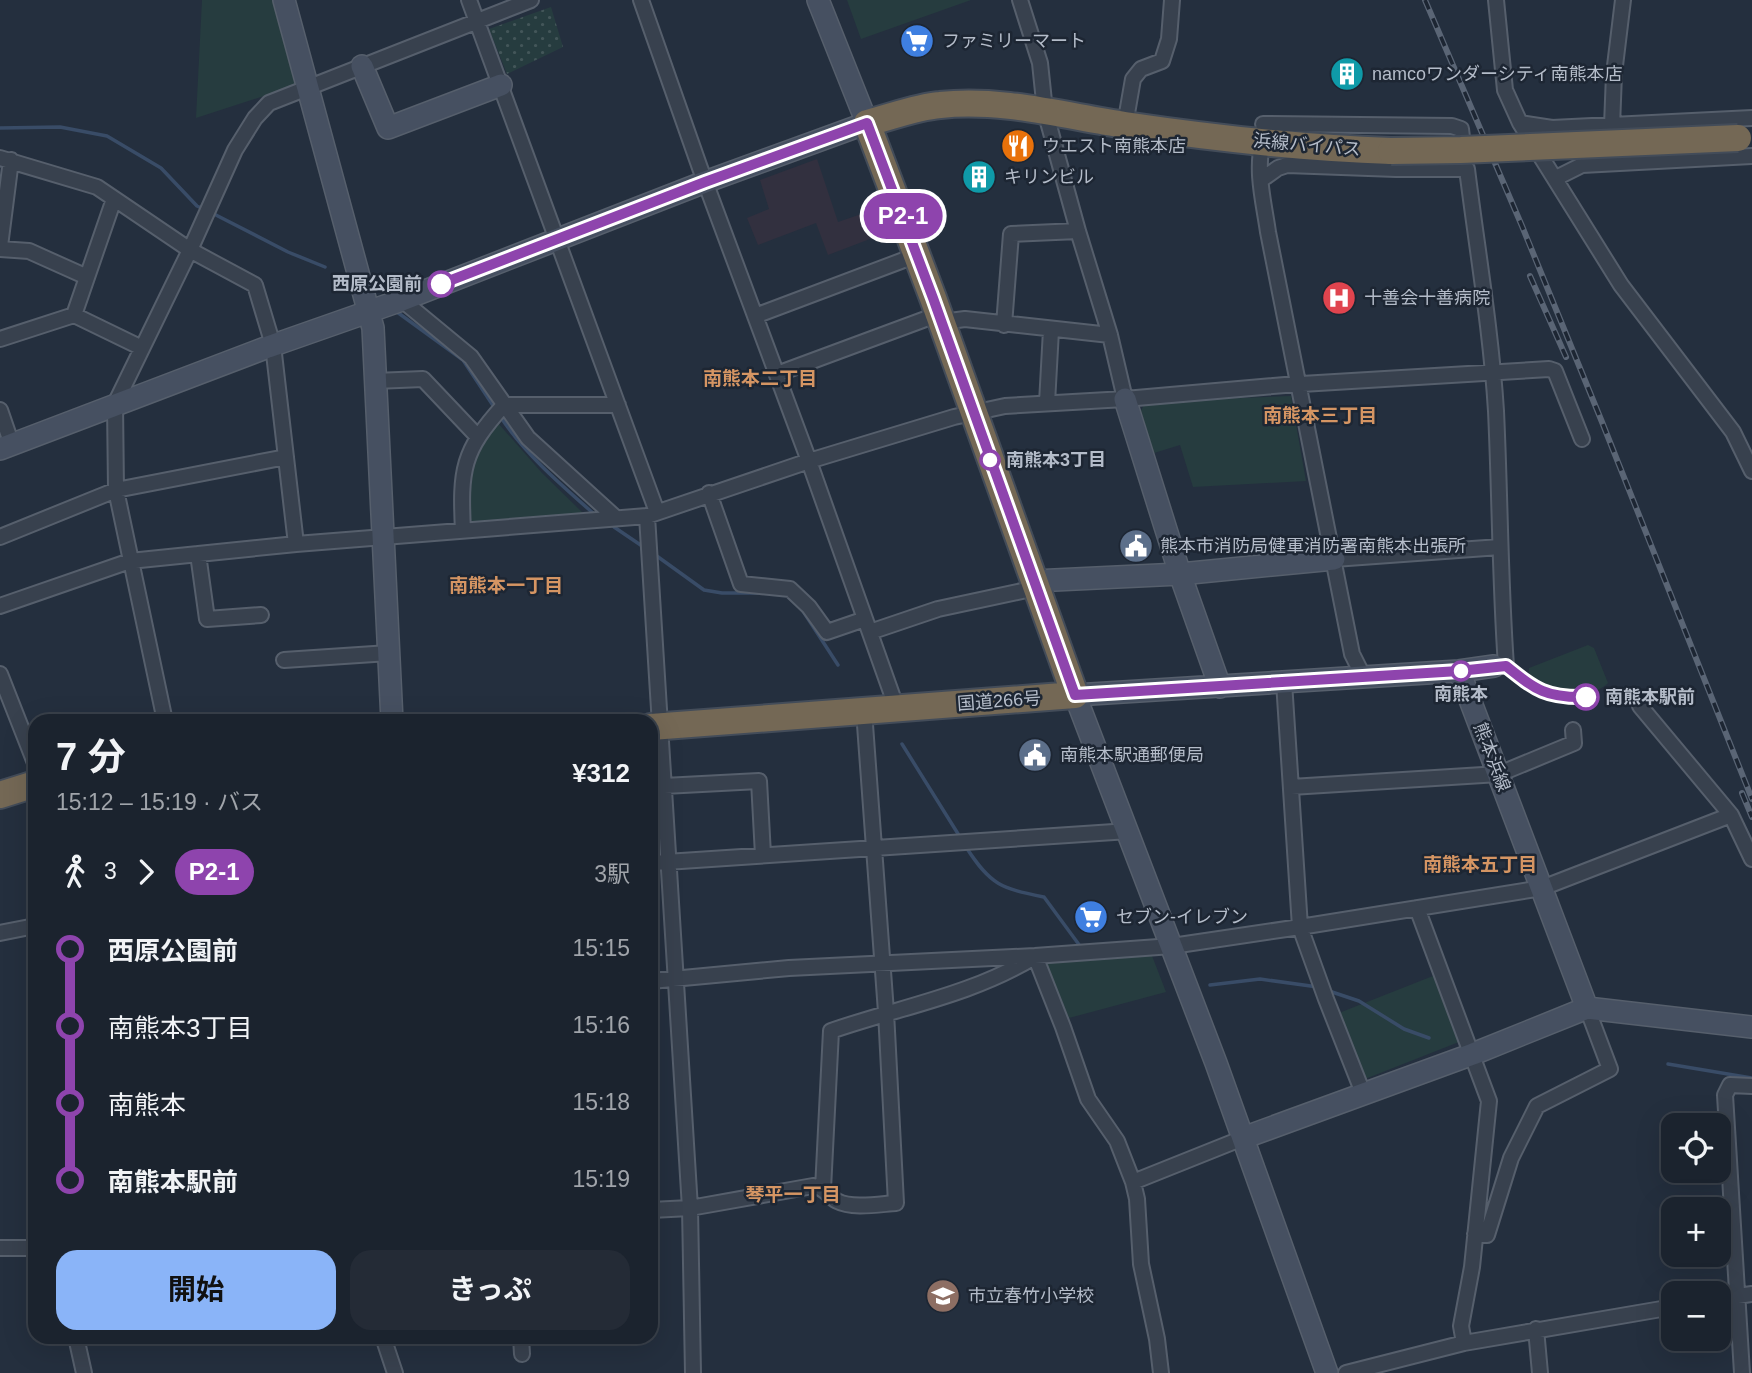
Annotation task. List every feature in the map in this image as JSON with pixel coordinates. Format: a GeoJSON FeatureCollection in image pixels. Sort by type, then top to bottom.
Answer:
{"type":"FeatureCollection","features":[{"type":"Feature","properties":{"kind":"highway","name":"浜線バイパス"},"geometry":{"type":"LineString","coordinates":[[867,123],[939,105],[986,104],[1125,125],[1263,133],[1330,149],[1461,150],[1749,137]]}},
{"type":"Feature","properties":{"kind":"highway"},"geometry":{"type":"LineString","coordinates":[[867,123],[941,318],[1075,695]]}},
{"type":"Feature","properties":{"kind":"highway","name":"国道266号"},"geometry":{"type":"LineString","coordinates":[[658,726],[1075,695]]}},
{"type":"Feature","properties":{"kind":"highway"},"geometry":{"type":"LineString","coordinates":[[0,795],[28,786]]}},
{"type":"Feature","properties":{"kind":"street"},"geometry":{"type":"LineString","coordinates":[[284,0],[373,328],[392,714]]}},
{"type":"Feature","properties":{"kind":"street"},"geometry":{"type":"LineString","coordinates":[[469,0],[618,405],[652,514],[656,714]]}},
{"type":"Feature","properties":{"kind":"street"},"geometry":{"type":"LineString","coordinates":[[163,714],[116,490],[115,404],[190,250],[234,150],[254,118],[269,103],[531,0]]}},
{"type":"Feature","properties":{"kind":"street"},"geometry":{"type":"LineString","coordinates":[[641,0],[897,709]]}},
{"type":"Feature","properties":{"kind":"street"},"geometry":{"type":"LineString","coordinates":[[0,410],[6,447],[867,123],[818,0]]}},
{"type":"Feature","properties":{"kind":"street"},"geometry":{"type":"LineString","coordinates":[[1020,0],[1040,62],[1045,111],[1110,335],[1125,400],[1180,574],[1220,687]]}},
{"type":"Feature","properties":{"kind":"street"},"geometry":{"type":"LineString","coordinates":[[1125,125],[1133,79],[1141,69],[1162,61],[1169,39],[1172,0]]}},
{"type":"Feature","properties":{"kind":"street"},"geometry":{"type":"LineString","coordinates":[[1496,0],[1505,90],[1520,123],[1621,285],[1733,432],[1752,471]]}},
{"type":"Feature","properties":{"kind":"street"},"geometry":{"type":"LineString","coordinates":[[1612,126],[1614,74],[1623,0]]}},
{"type":"Feature","properties":{"kind":"street"},"geometry":{"type":"LineString","coordinates":[[362,66],[388,128],[501,86]]}},
{"type":"Feature","properties":{"kind":"street"},"geometry":{"type":"LineString","coordinates":[[1520,123],[1552,128],[1612,126],[1749,137]]}},
{"type":"Feature","properties":{"kind":"street"},"geometry":{"type":"LineString","coordinates":[[1327,1373],[1172,946],[1075,695],[1364,678],[1506,666],[1493,372],[1461,129],[1452,126],[1263,133],[1261,180],[1268,232],[1352,654],[1364,678]]}},
{"type":"Feature","properties":{"kind":"street"},"geometry":{"type":"LineString","coordinates":[[1556,178],[1582,164],[1749,137]]}},
{"type":"Feature","properties":{"kind":"street"},"geometry":{"type":"LineString","coordinates":[[87,277],[29,251],[0,247],[6,159],[97,187],[190,250],[255,285],[273,345],[296,544]]}},
{"type":"Feature","properties":{"kind":"street"},"geometry":{"type":"LineString","coordinates":[[1261,180],[1287,165],[1466,169]]}},
{"type":"Feature","properties":{"kind":"street"},"geometry":{"type":"LineString","coordinates":[[74,316],[114,199]]}},
{"type":"Feature","properties":{"kind":"street"},"geometry":{"type":"LineString","coordinates":[[1004,325],[1011,234],[1078,231]]}},
{"type":"Feature","properties":{"kind":"street"},"geometry":{"type":"LineString","coordinates":[[755,316],[917,255]]}},
{"type":"Feature","properties":{"kind":"street"},"geometry":{"type":"LineString","coordinates":[[402,300],[471,357],[528,438],[617,518]]}},
{"type":"Feature","properties":{"kind":"street"},"geometry":{"type":"LineString","coordinates":[[0,339],[74,316],[142,348]]}},
{"type":"Feature","properties":{"kind":"street"},"geometry":{"type":"LineString","coordinates":[[777,374],[941,318],[1110,335]]}},
{"type":"Feature","properties":{"kind":"street"},"geometry":{"type":"LineString","coordinates":[[1047,403],[1051,330]]}},
{"type":"Feature","properties":{"kind":"street"},"geometry":{"type":"LineString","coordinates":[[0,606],[130,561],[652,514],[809,461],[973,411],[1005,406],[1125,400],[1300,384],[1549,369],[1555,372],[1582,439]]}},
{"type":"Feature","properties":{"kind":"street"},"geometry":{"type":"LineString","coordinates":[[375,381],[423,379],[478,437]]}},
{"type":"Feature","properties":{"kind":"street"},"geometry":{"type":"LineString","coordinates":[[504,405],[618,405]]}},
{"type":"Feature","properties":{"kind":"street"},"geometry":{"type":"LineString","coordinates":[[464,531],[462,476],[465,460],[478,437],[504,405]]}},
{"type":"Feature","properties":{"kind":"street"},"geometry":{"type":"LineString","coordinates":[[0,537],[116,490],[286,457]]}},
{"type":"Feature","properties":{"kind":"street"},"geometry":{"type":"LineString","coordinates":[[709,493],[741,584],[790,589],[809,607],[827,632],[1035,585],[1500,547]]}},
{"type":"Feature","properties":{"kind":"street"},"geometry":{"type":"LineString","coordinates":[[198,554],[207,619],[261,615]]}},
{"type":"Feature","properties":{"kind":"street"},"geometry":{"type":"LineString","coordinates":[[284,660],[389,653]]}},
{"type":"Feature","properties":{"kind":"street","name":"熊本浜線"},"geometry":{"type":"LineString","coordinates":[[1459,671],[1587,1008]]}},
{"type":"Feature","properties":{"kind":"street"},"geometry":{"type":"LineString","coordinates":[[0,674],[28,746]]}},
{"type":"Feature","properties":{"kind":"street"},"geometry":{"type":"LineString","coordinates":[[1284,682],[1300,927],[1363,1093]]}},
{"type":"Feature","properties":{"kind":"street"},"geometry":{"type":"LineString","coordinates":[[1640,706],[1731,815],[1752,859]]}},
{"type":"Feature","properties":{"kind":"street"},"geometry":{"type":"LineString","coordinates":[[658,1210],[690,1208],[813,1186],[823,1189],[838,1201],[850,1204],[896,1203],[886,1012],[864,711]]}},
{"type":"Feature","properties":{"kind":"street"},"geometry":{"type":"LineString","coordinates":[[1291,787],[1499,774],[1574,743],[1573,730]]}},
{"type":"Feature","properties":{"kind":"street"},"geometry":{"type":"LineString","coordinates":[[658,741],[670,862],[690,1208],[692,1373]]}},
{"type":"Feature","properties":{"kind":"street"},"geometry":{"type":"LineString","coordinates":[[664,786],[760,781],[763,855]]}},
{"type":"Feature","properties":{"kind":"street"},"geometry":{"type":"LineString","coordinates":[[658,981],[789,968],[1035,956],[1172,946],[1300,927],[1542,888],[1731,815]]}},
{"type":"Feature","properties":{"kind":"street"},"geometry":{"type":"LineString","coordinates":[[658,863],[1129,831]]}},
{"type":"Feature","properties":{"kind":"street"},"geometry":{"type":"LineString","coordinates":[[1418,908],[1489,1101],[1475,1234],[1461,1326],[1464,1343]]}},
{"type":"Feature","properties":{"kind":"street"},"geometry":{"type":"LineString","coordinates":[[0,933],[28,927]]}},
{"type":"Feature","properties":{"kind":"street"},"geometry":{"type":"LineString","coordinates":[[823,1189],[831,1031],[886,1012],[954,995],[1007,974],[1035,956]]}},
{"type":"Feature","properties":{"kind":"street"},"geometry":{"type":"LineString","coordinates":[[1035,956],[1087,1099],[1117,1141],[1133,1182],[1137,1199],[1141,1264],[1157,1339],[1161,1373]]}},
{"type":"Feature","properties":{"kind":"street"},"geometry":{"type":"LineString","coordinates":[[1475,1234],[1487,1235],[1511,1158],[1537,1106],[1610,1069],[1587,1008]]}},
{"type":"Feature","properties":{"kind":"street"},"geometry":{"type":"LineString","coordinates":[[1133,1182],[1243,1138],[1473,1054],[1587,1008],[1752,1027]]}},
{"type":"Feature","properties":{"kind":"street"},"geometry":{"type":"LineString","coordinates":[[1742,1373],[1745,1295],[1725,1096],[1730,1085],[1752,1086]]}},
{"type":"Feature","properties":{"kind":"street"},"geometry":{"type":"LineString","coordinates":[[0,1248],[28,1248]]}},
{"type":"Feature","properties":{"kind":"street"},"geometry":{"type":"LineString","coordinates":[[1346,1373],[1464,1343],[1661,1309]]}},
{"type":"Feature","properties":{"kind":"street"},"geometry":{"type":"LineString","coordinates":[[1536,1329],[1540,1373]]}},
{"type":"Feature","properties":{"kind":"street"},"geometry":{"type":"LineString","coordinates":[[78,1344],[84,1373]]}},
{"type":"Feature","properties":{"kind":"street"},"geometry":{"type":"LineString","coordinates":[[386,1344],[396,1373]]}},
{"type":"Feature","properties":{"kind":"street"},"geometry":{"type":"LineString","coordinates":[[521,1344],[522,1354]]}},
{"type":"Feature","properties":{"kind":"street"},"geometry":{"type":"LineString","coordinates":[[1406,1357],[1407,1373]]}},
{"type":"Feature","properties":{"kind":"shaded area"},"geometry":{"type":"Polygon","coordinates":[[[817,159],[838,222],[873,210],[883,234],[828,255],[816,223],[758,245],[747,218],[769,209],[760,180],[817,159]]]}},
{"type":"Feature","properties":{"kind":"green space"},"geometry":{"type":"Polygon","coordinates":[[[202,0],[276,0],[295,86],[196,118],[202,0]]]}},
{"type":"Feature","properties":{"kind":"green space"},"geometry":{"type":"Polygon","coordinates":[[[847,0],[971,0],[861,39],[847,0]]]}},
{"type":"Feature","properties":{"kind":"green space"},"geometry":{"type":"Polygon","coordinates":[[[551,7],[563,47],[507,74],[489,29],[551,7]]]}},
{"type":"Feature","properties":{"kind":"green space"},"geometry":{"type":"Polygon","coordinates":[[[1291,396],[1306,481],[1193,487],[1180,445],[1154,453],[1141,411],[1145,402],[1291,396]]]}},
{"type":"Feature","properties":{"kind":"green space"},"geometry":{"type":"Polygon","coordinates":[[[498,423],[542,473],[583,513],[474,523],[469,518],[466,482],[483,440],[498,423]]]}},
{"type":"Feature","properties":{"kind":"green space"},"geometry":{"type":"Polygon","coordinates":[[[1588,645],[1594,648],[1608,683],[1600,689],[1580,691],[1529,684],[1529,668],[1588,645]]]}},
{"type":"Feature","properties":{"kind":"green space"},"geometry":{"type":"Polygon","coordinates":[[[1149,948],[1166,992],[1069,1018],[1044,961],[1149,948]]]}},
{"type":"Feature","properties":{"kind":"green space"},"geometry":{"type":"Polygon","coordinates":[[[1438,974],[1464,1040],[1365,1079],[1339,1013],[1438,974]]]}},
{"type":"Feature","properties":{"kind":"waterway"},"geometry":{"type":"LineString","coordinates":[[0,128],[60,127],[107,136],[161,168],[197,206],[206,210]]}},
{"type":"Feature","properties":{"kind":"waterway"},"geometry":{"type":"LineString","coordinates":[[212,213],[288,252],[325,267]]}},
{"type":"Feature","properties":{"kind":"waterway"},"geometry":{"type":"LineString","coordinates":[[397,312],[463,360],[496,410]]}},
{"type":"Feature","properties":{"kind":"waterway"},"geometry":{"type":"LineString","coordinates":[[500,416],[531,455],[593,513]]}},
{"type":"Feature","properties":{"kind":"waterway"},"geometry":{"type":"LineString","coordinates":[[614,527],[645,548]]}},
{"type":"Feature","properties":{"kind":"waterway"},"geometry":{"type":"LineString","coordinates":[[654,554],[704,590],[722,593],[768,593]]}},
{"type":"Feature","properties":{"kind":"waterway"},"geometry":{"type":"LineString","coordinates":[[801,608],[838,665]]}},
{"type":"Feature","properties":{"kind":"waterway"},"geometry":{"type":"LineString","coordinates":[[902,744],[960,837]]}},
{"type":"Feature","properties":{"kind":"waterway"},"geometry":{"type":"LineString","coordinates":[[966,847],[990,878],[1007,888],[1044,897],[1080,946]]}},
{"type":"Feature","properties":{"kind":"waterway"},"geometry":{"type":"LineString","coordinates":[[1210,985],[1260,979],[1318,987]]}},
{"type":"Feature","properties":{"kind":"waterway"},"geometry":{"type":"LineString","coordinates":[[1329,991],[1359,1001],[1404,1029],[1429,1038]]}},
{"type":"Feature","properties":{"kind":"waterway"},"geometry":{"type":"LineString","coordinates":[[1668,1064],[1752,1078]]}},
{"type":"Feature","properties":{"kind":"railway"},"geometry":{"type":"LineString","coordinates":[[1425,0],[1522,226],[1752,799]]}},
{"type":"Feature","properties":{"kind":"railway"},"geometry":{"type":"LineString","coordinates":[[1530,276],[1566,357]]}},
{"type":"Feature","properties":{"kind":"railway"},"geometry":{"type":"LineString","coordinates":[[1742,793],[1752,817]]}},
{"type":"Feature","properties":{"kind":"bus line","name":"P2-1"},"geometry":{"type":"LineString","coordinates":[[441,284],[867,123],[933,298],[1075,695],[1364,678],[1506,666],[1534,687],[1558,698],[1586,697]]}},
{"type":"Feature","properties":{"kind":"place","name":"ファミリーマート"},"geometry":{"type":"Point","coordinates":[917,41]}},
{"type":"Feature","properties":{"kind":"place","name":"namcoワンダーシティ南熊本店"},"geometry":{"type":"Point","coordinates":[1347,74]}},
{"type":"Feature","properties":{"kind":"place","name":"ウエスト南熊本店"},"geometry":{"type":"Point","coordinates":[1018,146]}},
{"type":"Feature","properties":{"kind":"place","name":"キリンビル"},"geometry":{"type":"Point","coordinates":[979,177]}},
{"type":"Feature","properties":{"kind":"place","name":"西原公園前"},"geometry":{"type":"Point","coordinates":[441,284]}},
{"type":"Feature","properties":{"kind":"place","name":"十善会十善病院"},"geometry":{"type":"Point","coordinates":[1339,298]}},
{"type":"Feature","properties":{"kind":"place","name":"南熊本3丁目"},"geometry":{"type":"Point","coordinates":[990,460]}},
{"type":"Feature","properties":{"kind":"place","name":"熊本市消防局健軍消防署南熊本出張所"},"geometry":{"type":"Point","coordinates":[1136,546]}},
{"type":"Feature","properties":{"kind":"place","name":"南熊本"},"geometry":{"type":"Point","coordinates":[1461,671]}},
{"type":"Feature","properties":{"kind":"place","name":"南熊本駅前"},"geometry":{"type":"Point","coordinates":[1586,697]}},
{"type":"Feature","properties":{"kind":"place","name":"南熊本駅通郵便局"},"geometry":{"type":"Point","coordinates":[1035,755]}},
{"type":"Feature","properties":{"kind":"place","name":"セブン-イレブン"},"geometry":{"type":"Point","coordinates":[1091,917]}},
{"type":"Feature","properties":{"kind":"place","name":"市立春竹小学校"},"geometry":{"type":"Point","coordinates":[943,1296]}},
{"type":"Feature","properties":{"kind":"district","name":"南熊本二丁目"},"geometry":{"type":"Point","coordinates":[760,378]}},
{"type":"Feature","properties":{"kind":"district","name":"南熊本三丁目"},"geometry":{"type":"Point","coordinates":[1320,415]}},
{"type":"Feature","properties":{"kind":"district","name":"南熊本一丁目"},"geometry":{"type":"Point","coordinates":[506,585]}},
{"type":"Feature","properties":{"kind":"district","name":"南熊本五丁目"},"geometry":{"type":"Point","coordinates":[1480,864]}},
{"type":"Feature","properties":{"kind":"district","name":"琴平一丁目"},"geometry":{"type":"Point","coordinates":[793,1194]}}]}
